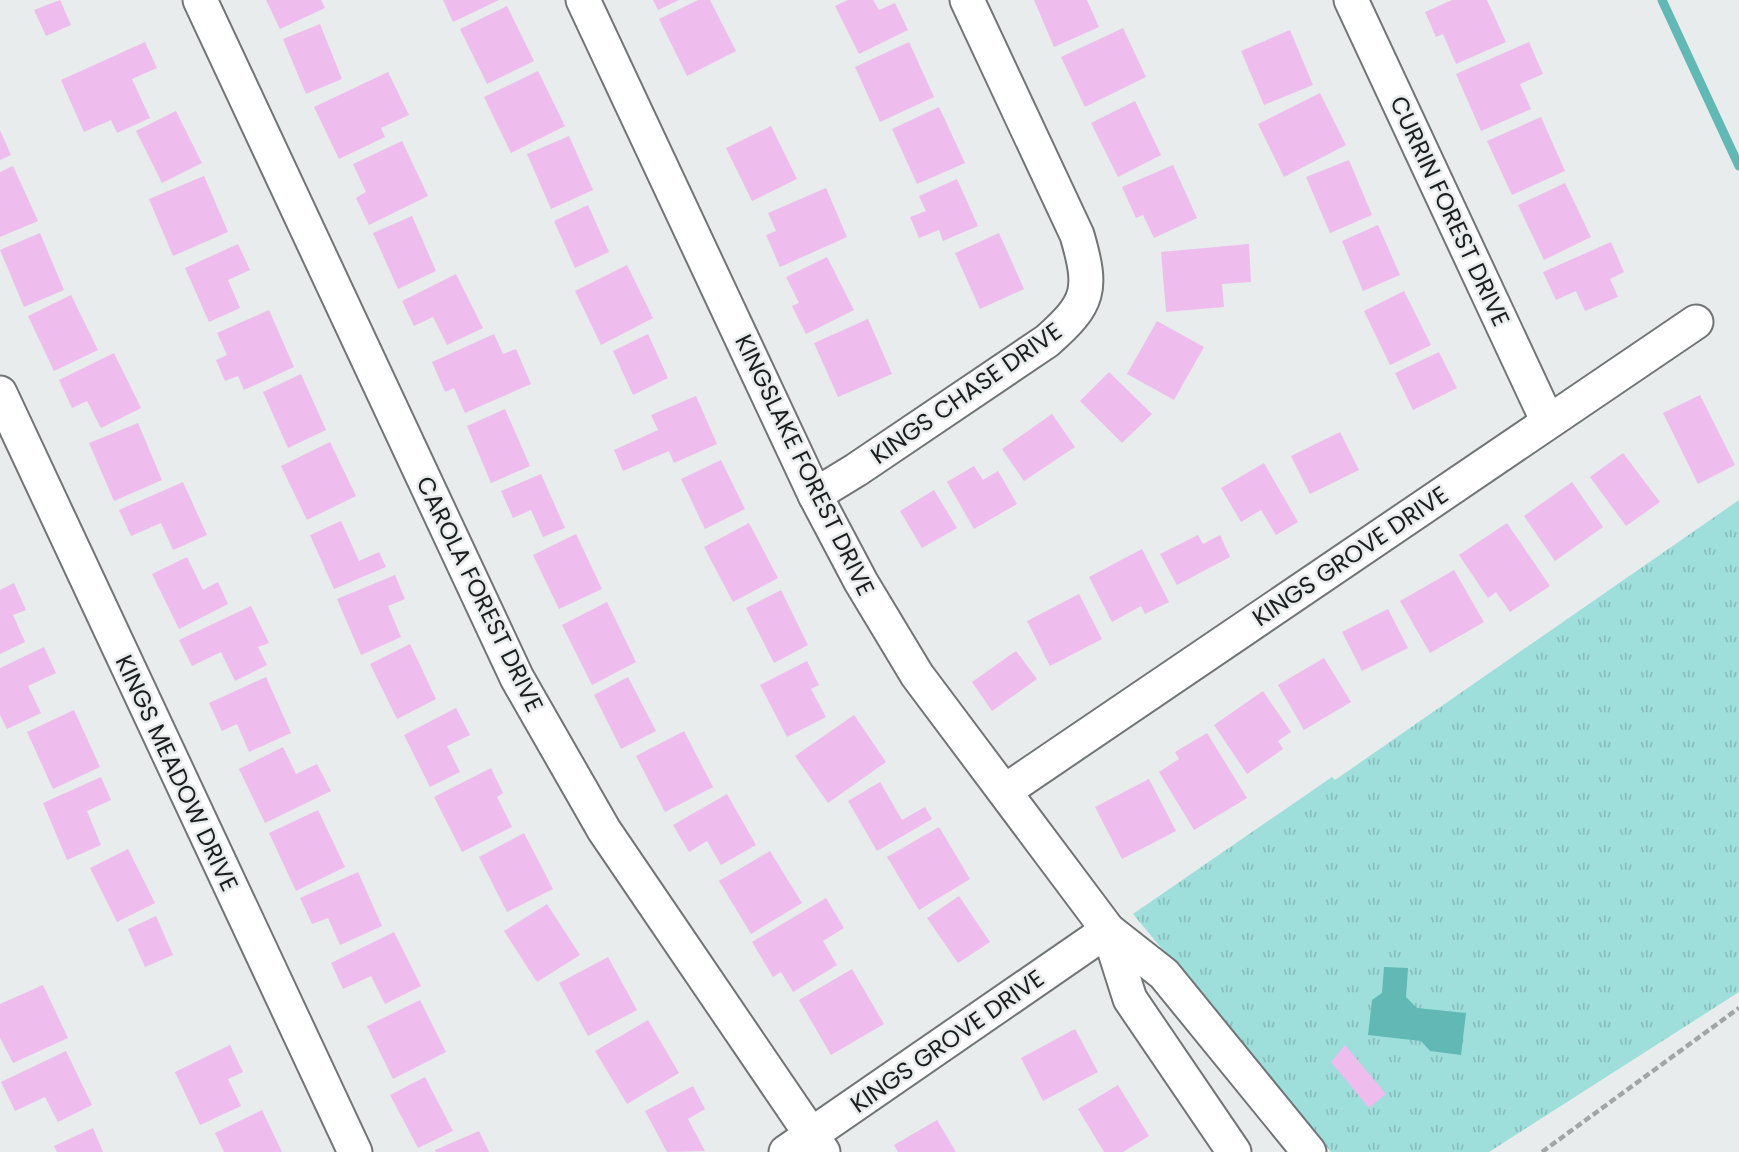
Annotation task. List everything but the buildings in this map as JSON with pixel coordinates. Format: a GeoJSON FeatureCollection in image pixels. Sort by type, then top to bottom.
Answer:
{"type":"FeatureCollection","features":[{"type":"Feature","properties":{"kind":"street","name":"CAROLA FOREST DRIVE"},"geometry":{"type":"LineString","coordinates":[[200,0],[517,678],[604,830],[807,1146]]}},
{"type":"Feature","properties":{"kind":"street","name":"KINGSLAKE FOREST DRIVE"},"geometry":{"type":"LineString","coordinates":[[583,0],[814,495],[861,582],[917,675],[1108,930],[1164,974],[1309,1152]]}},
{"type":"Feature","properties":{"kind":"street","name":"KINGS CHASE DRIVE"},"geometry":{"type":"LineString","coordinates":[[814,495],[856,470],[1047,341],[1072,319],[1085,292],[1087,270],[1077,235],[967,0]]}},
{"type":"Feature","properties":{"kind":"street","name":"CURRIN FOREST DRIVE"},"geometry":{"type":"LineString","coordinates":[[1351,0],[1549,422]]}},
{"type":"Feature","properties":{"kind":"street","name":"KINGS GROVE DRIVE"},"geometry":{"type":"LineString","coordinates":[[1005,791],[1696,323]]}},
{"type":"Feature","properties":{"kind":"street","name":"KINGS MEADOW DRIVE"},"geometry":{"type":"LineString","coordinates":[[0,393],[355,1152]]}},
{"type":"Feature","properties":{"kind":"street","name":"KINGS GROVE DRIVE"},"geometry":{"type":"LineString","coordinates":[[807,1146],[1108,930]]}},
{"type":"Feature","properties":{"kind":"street","name":"KINGSLAKE FOREST DRIVE"},"geometry":{"type":"LineString","coordinates":[[1108,930],[1130,999],[1234,1152]]}},
{"type":"Feature","properties":{"kind":"path"},"geometry":{"type":"LineString","coordinates":[[1542,1152],[1739,1008]]}},
{"type":"Feature","properties":{"kind":"green space"},"geometry":{"type":"Polygon","coordinates":[[[1739,500],[1739,992],[1489,1152],[1331,1152],[1133,914],[1332,777],[1335,780],[1739,500]]]}},
{"type":"Feature","properties":{"kind":"shaded area"},"geometry":{"type":"Polygon","coordinates":[[[1384,967],[1408,968],[1406,997],[1417,1008],[1466,1013],[1461,1055],[1430,1051],[1421,1041],[1368,1035],[1372,1000],[1382,993],[1384,967]]]}},
{"type":"Feature","properties":{"kind":"waterway"},"geometry":{"type":"LineString","coordinates":[[1662,0],[1739,166]]}}]}
